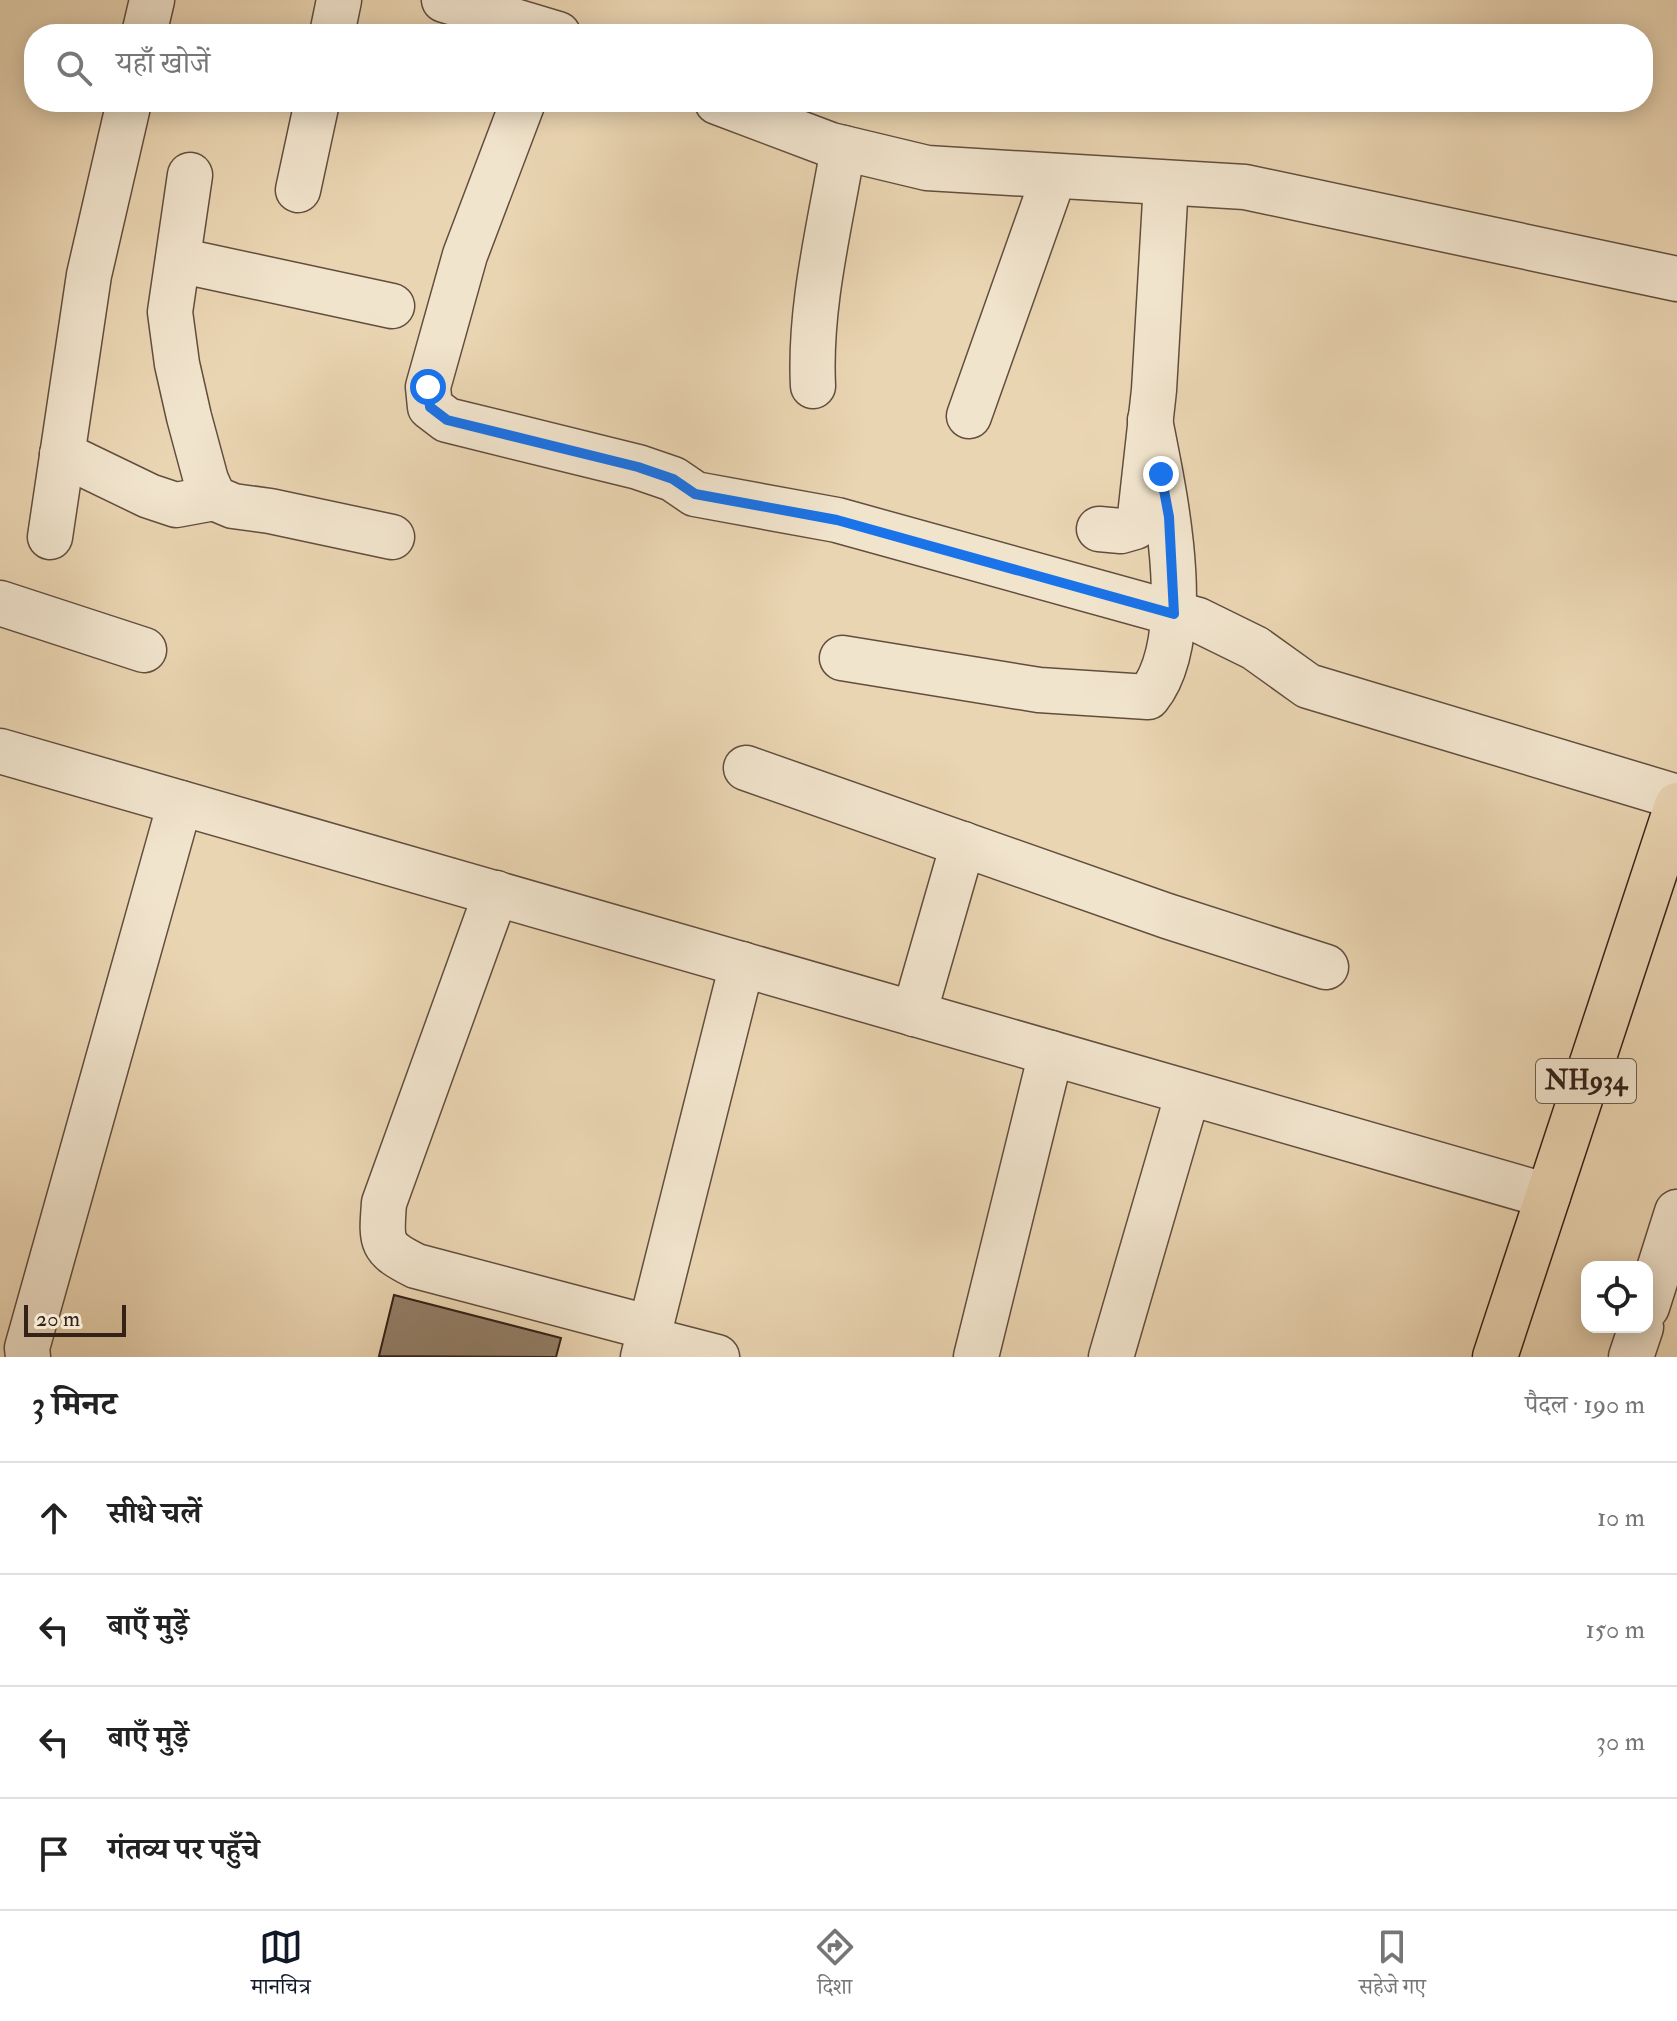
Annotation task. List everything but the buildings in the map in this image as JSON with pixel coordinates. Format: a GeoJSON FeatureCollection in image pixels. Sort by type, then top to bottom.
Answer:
{"type":"FeatureCollection","features":[{"type":"Feature","properties":{"kind":"highway","name":"NH934"},"geometry":{"type":"LineString","coordinates":[[1495,1357],[1677,806]]}},
{"type":"Feature","properties":{"kind":"street"},"geometry":{"type":"LineString","coordinates":[[146,24],[152,0]]}},
{"type":"Feature","properties":{"kind":"street"},"geometry":{"type":"LineString","coordinates":[[334,24],[339,0]]}},
{"type":"Feature","properties":{"kind":"street"},"geometry":{"type":"LineString","coordinates":[[444,0],[523,24]]}},
{"type":"Feature","properties":{"kind":"street"},"geometry":{"type":"LineString","coordinates":[[50,537],[89,275],[127,112]]}},
{"type":"Feature","properties":{"kind":"street"},"geometry":{"type":"LineString","coordinates":[[298,190],[315,112]]}},
{"type":"Feature","properties":{"kind":"street"},"geometry":{"type":"LineString","coordinates":[[519,112],[465,255],[428,387],[430,407],[447,420],[638,467],[673,479],[695,494],[837,520],[1198,620],[1255,648],[1308,686],[1677,806]]}},
{"type":"Feature","properties":{"kind":"street"},"geometry":{"type":"LineString","coordinates":[[744,112],[843,148],[927,168],[1245,187],[1677,279]]}},
{"type":"Feature","properties":{"kind":"street"},"geometry":{"type":"LineString","coordinates":[[813,386],[817,300],[843,148]]}},
{"type":"Feature","properties":{"kind":"street"},"geometry":{"type":"LineString","coordinates":[[190,175],[170,312],[177,364],[206,480],[214,498]]}},
{"type":"Feature","properties":{"kind":"street"},"geometry":{"type":"LineString","coordinates":[[969,416],[1054,176]]}},
{"type":"Feature","properties":{"kind":"street"},"geometry":{"type":"LineString","coordinates":[[1099,529],[1121,531],[1135,527],[1140,516],[1150,420],[1166,183]]}},
{"type":"Feature","properties":{"kind":"street"},"geometry":{"type":"LineString","coordinates":[[178,260],[392,306]]}},
{"type":"Feature","properties":{"kind":"street"},"geometry":{"type":"LineString","coordinates":[[842,658],[1039,690],[1148,697],[1166,665],[1174,614],[1169,517],[1150,420]]}},
{"type":"Feature","properties":{"kind":"street"},"geometry":{"type":"LineString","coordinates":[[62,454],[149,496],[176,505],[214,498],[233,506],[392,537]]}},
{"type":"Feature","properties":{"kind":"street"},"geometry":{"type":"LineString","coordinates":[[0,603],[144,650]]}},
{"type":"Feature","properties":{"kind":"street"},"geometry":{"type":"LineString","coordinates":[[3,761],[180,803],[1548,1196]]}},
{"type":"Feature","properties":{"kind":"street"},"geometry":{"type":"LineString","coordinates":[[746,768],[1167,916],[1326,967]]}},
{"type":"Feature","properties":{"kind":"street"},"geometry":{"type":"LineString","coordinates":[[28,1357],[27,1348],[180,803]]}},
{"type":"Feature","properties":{"kind":"street"},"geometry":{"type":"LineString","coordinates":[[914,1014],[963,844]]}},
{"type":"Feature","properties":{"kind":"street"},"geometry":{"type":"LineString","coordinates":[[496,893],[384,1203],[381,1232],[390,1253],[416,1266],[647,1341],[717,1357]]}},
{"type":"Feature","properties":{"kind":"street"},"geometry":{"type":"LineString","coordinates":[[647,1341],[742,964]]}},
{"type":"Feature","properties":{"kind":"street"},"geometry":{"type":"LineString","coordinates":[[976,1357],[1051,1053]]}},
{"type":"Feature","properties":{"kind":"street"},"geometry":{"type":"LineString","coordinates":[[1111,1357],[1188,1093]]}},
{"type":"Feature","properties":{"kind":"street"},"geometry":{"type":"LineString","coordinates":[[1653,1288],[1677,1212]]}},
{"type":"Feature","properties":{"kind":"street"},"geometry":{"type":"LineString","coordinates":[[1631,1357],[1639,1333]]}},
{"type":"Feature","properties":{"kind":"route"},"geometry":{"type":"LineString","coordinates":[[428,387],[430,407],[447,420],[638,467],[673,479],[695,494],[837,520],[1174,614],[1169,517],[1161,474]]}}]}
